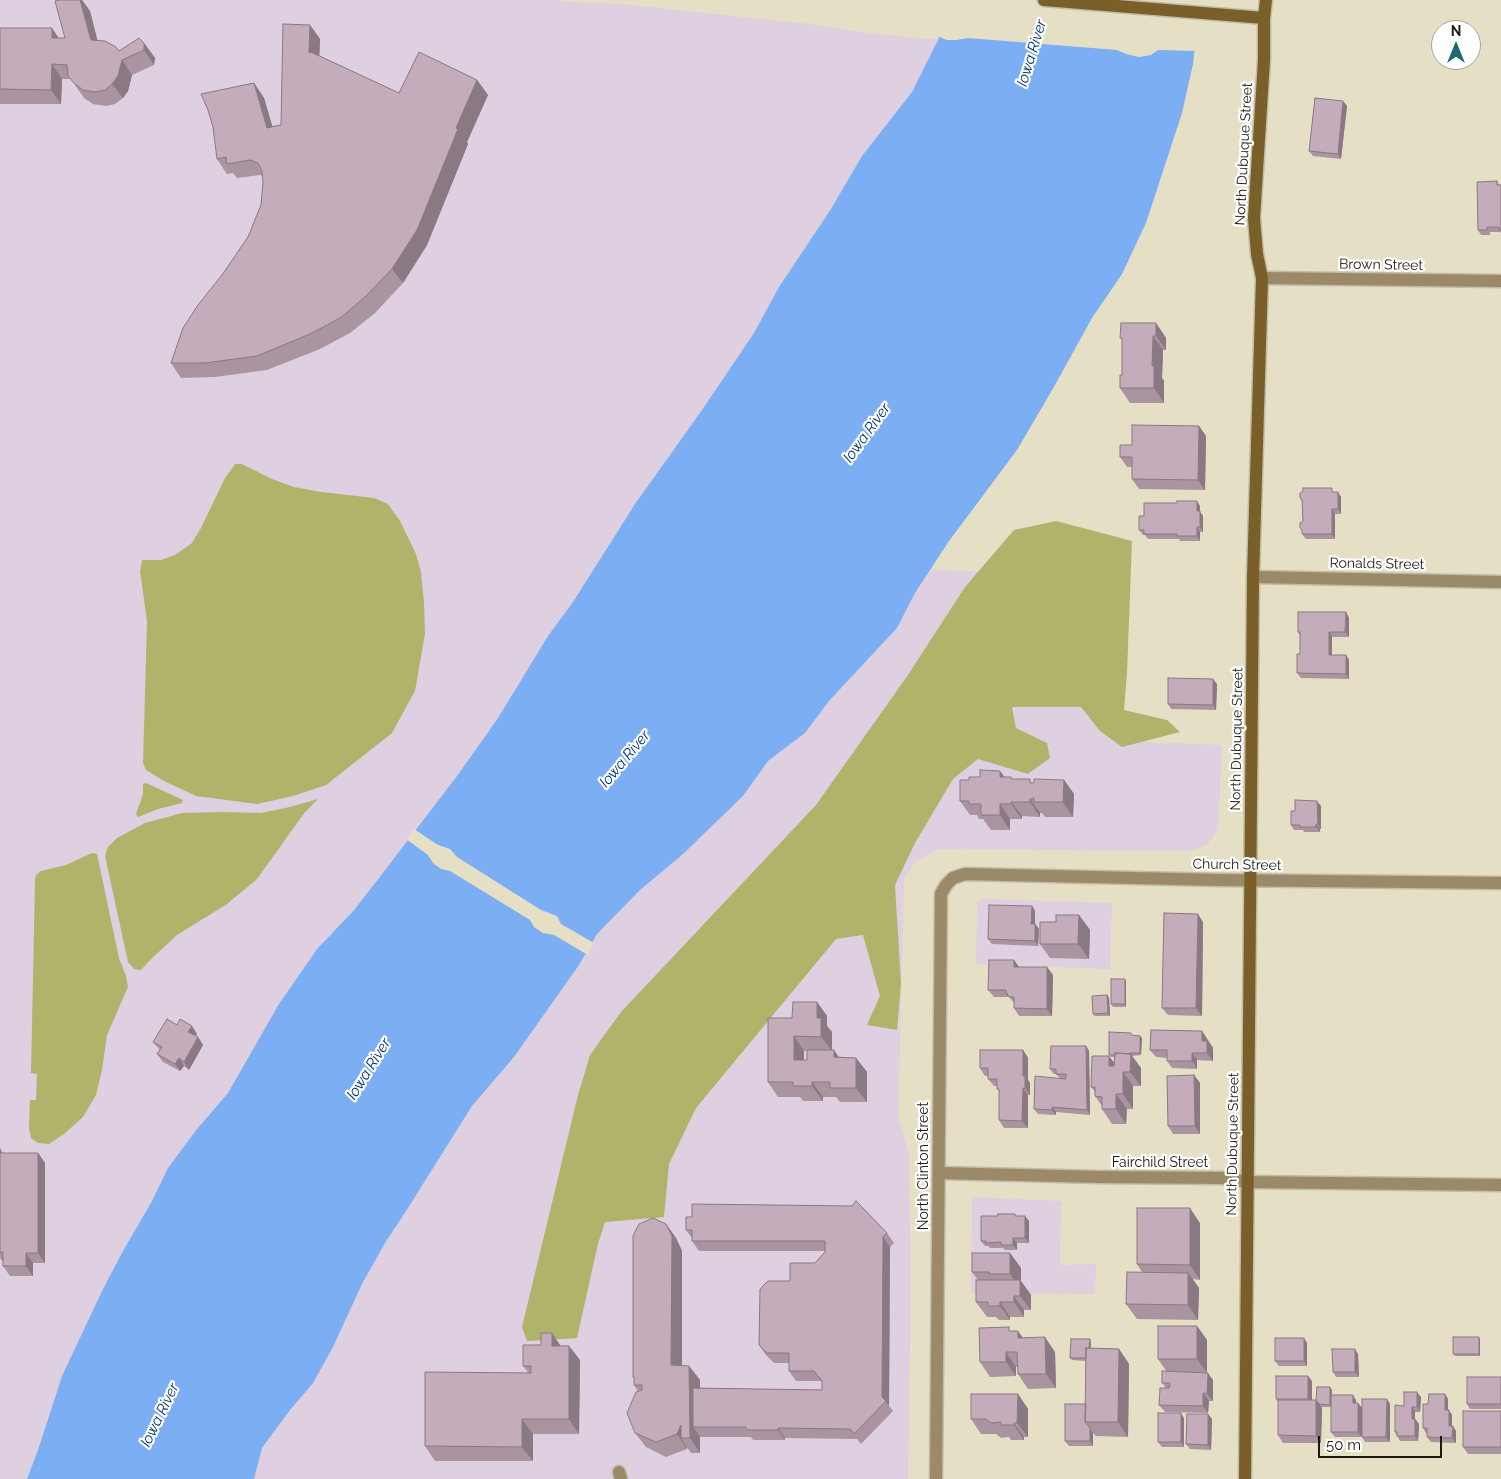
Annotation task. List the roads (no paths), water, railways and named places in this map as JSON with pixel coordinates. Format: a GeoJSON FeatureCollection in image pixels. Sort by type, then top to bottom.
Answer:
{"type":"FeatureCollection","features":[{"type":"Feature","properties":{"kind":"main road"},"geometry":{"type":"LineString","coordinates":[[1044,0],[1264,18]]}},
{"type":"Feature","properties":{"kind":"main road","name":"North Dubuque Street"},"geometry":{"type":"LineString","coordinates":[[1245,1479],[1253,577],[1262,278],[1257,254],[1254,218],[1266,0]]}},
{"type":"Feature","properties":{"kind":"street","name":"Brown Street"},"geometry":{"type":"LineString","coordinates":[[1262,278],[1501,281]]}},
{"type":"Feature","properties":{"kind":"street","name":"Ronalds Street"},"geometry":{"type":"LineString","coordinates":[[1253,577],[1501,582]]}},
{"type":"Feature","properties":{"kind":"street","name":"Church Street"},"geometry":{"type":"LineString","coordinates":[[972,874],[1501,883]]}},
{"type":"Feature","properties":{"kind":"street","name":"North Clinton Street"},"geometry":{"type":"LineString","coordinates":[[936,1479],[941,894],[953,878],[972,874]]}},
{"type":"Feature","properties":{"kind":"street","name":"Fairchild Street"},"geometry":{"type":"LineString","coordinates":[[938,1173],[1223,1178],[1248,1182],[1501,1185]]}},
{"type":"Feature","properties":{"kind":"water","name":"Iowa River"},"geometry":{"type":"Polygon","coordinates":[[[948,0],[1197,26],[1193,64],[1182,113],[1146,223],[1122,274],[1092,318],[1017,450],[949,541],[915,593],[897,628],[829,701],[805,733],[768,761],[743,796],[682,855],[640,890],[597,934],[579,965],[514,1057],[472,1106],[385,1243],[362,1284],[333,1347],[313,1383],[262,1448],[254,1479],[27,1479],[62,1376],[103,1289],[152,1201],[168,1168],[197,1129],[228,1093],[279,1004],[317,949],[354,910],[457,776],[498,718],[548,636],[573,602],[635,504],[754,333],[779,287],[831,209],[862,156],[912,92],[938,40],[948,0]]]}}]}
